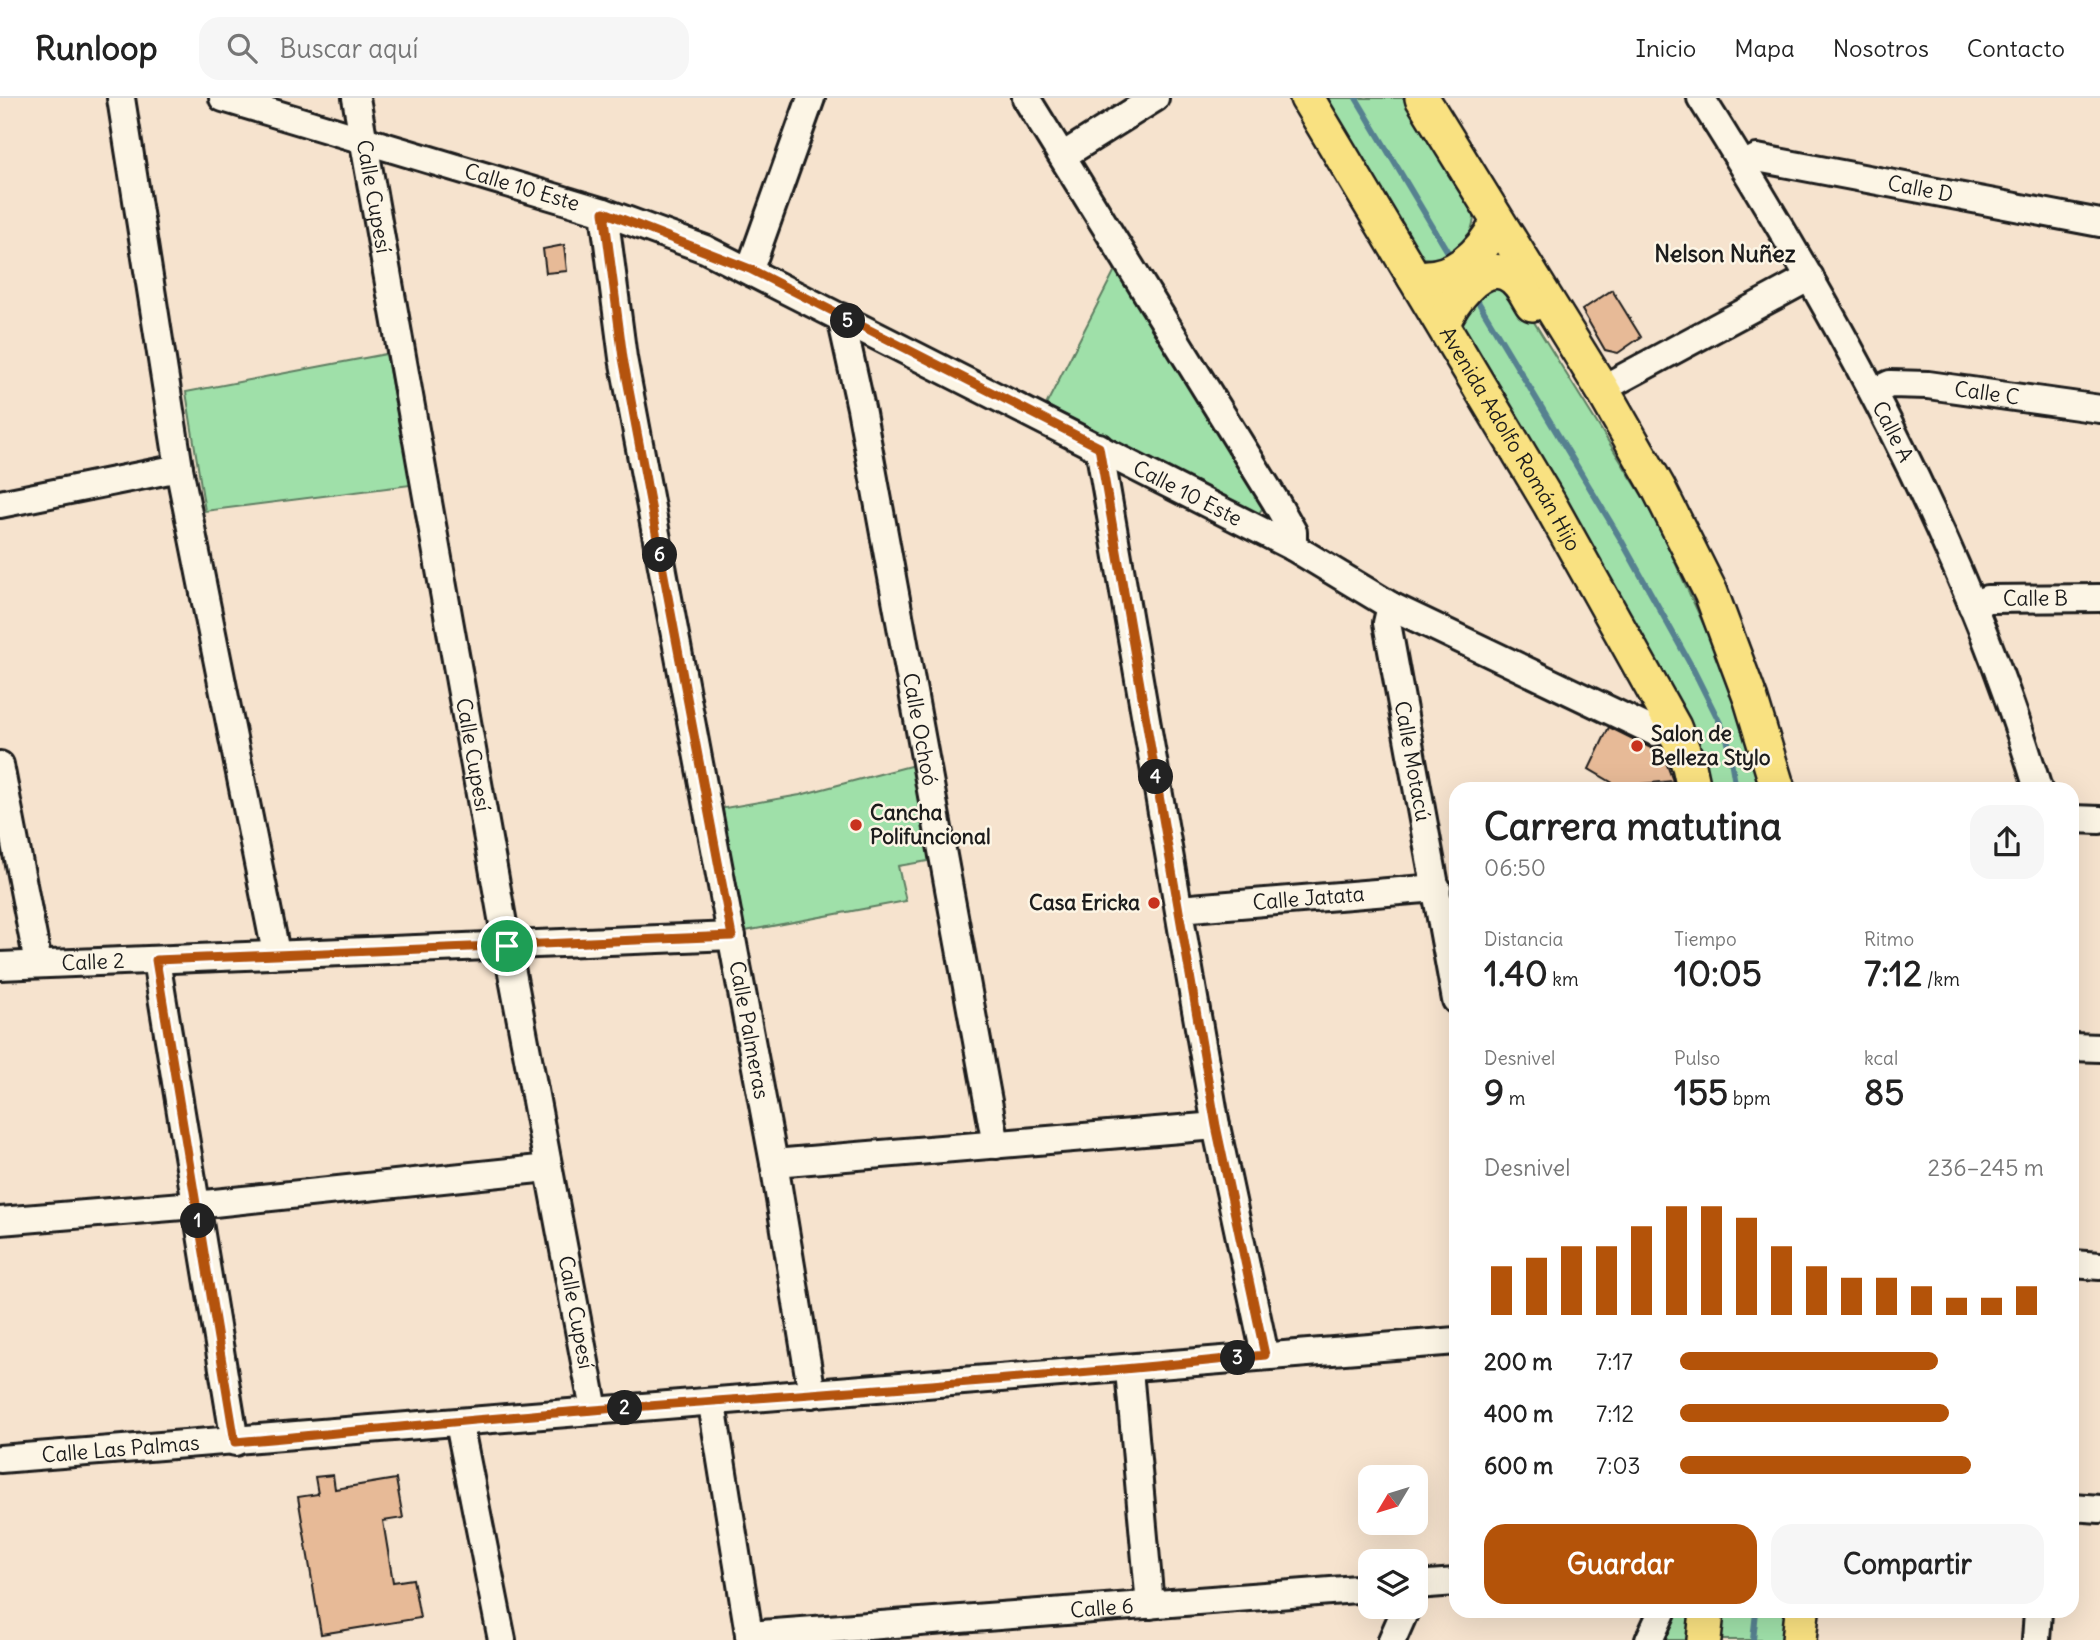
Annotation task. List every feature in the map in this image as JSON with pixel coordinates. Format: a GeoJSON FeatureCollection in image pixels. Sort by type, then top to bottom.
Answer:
{"type":"FeatureCollection","features":[{"type":"Feature","properties":{"kind":"main road","name":"Avenida Adolfo Román Hijo"},"geometry":{"type":"LineString","coordinates":[[1307,98],[1446,317],[1674,727],[1692,782]]}},
{"type":"Feature","properties":{"kind":"main road"},"geometry":{"type":"LineString","coordinates":[[1422,98],[1493,232],[1602,389],[1658,487],[1716,605],[1751,700],[1776,782]]}},
{"type":"Feature","properties":{"kind":"main road"},"geometry":{"type":"LineString","coordinates":[[1422,278],[1464,264],[1493,232]]}},
{"type":"Feature","properties":{"kind":"main road"},"geometry":{"type":"LineString","coordinates":[[1446,317],[1459,293],[1474,281],[1505,273],[1518,282],[1632,461],[1658,487]]}},
{"type":"Feature","properties":{"kind":"main road"},"geometry":{"type":"LineString","coordinates":[[1704,1640],[1706,1618]]}},
{"type":"Feature","properties":{"kind":"main road"},"geometry":{"type":"LineString","coordinates":[[1799,1640],[1801,1618]]}},
{"type":"Feature","properties":{"kind":"street"},"geometry":{"type":"LineString","coordinates":[[121,98],[178,468],[224,683],[276,953]]}},
{"type":"Feature","properties":{"kind":"street","name":"Calle 10 Este"},"geometry":{"type":"LineString","coordinates":[[223,98],[604,212],[750,269],[1293,547],[1391,606],[1655,732],[1674,727]]}},
{"type":"Feature","properties":{"kind":"street","name":"Calle Cupesí"},"geometry":{"type":"LineString","coordinates":[[356,98],[507,946],[594,1410]]}},
{"type":"Feature","properties":{"kind":"street"},"geometry":{"type":"LineString","coordinates":[[750,269],[811,98]]}},
{"type":"Feature","properties":{"kind":"street"},"geometry":{"type":"LineString","coordinates":[[1026,98],[1064,155],[1293,531],[1293,547]]}},
{"type":"Feature","properties":{"kind":"street"},"geometry":{"type":"LineString","coordinates":[[1064,155],[1155,98]]}},
{"type":"Feature","properties":{"kind":"street","name":"Calle A"},"geometry":{"type":"LineString","coordinates":[[1701,98],[1810,276],[1875,391],[1972,606],[2021,731],[2036,782]]}},
{"type":"Feature","properties":{"kind":"street","name":"Calle D"},"geometry":{"type":"LineString","coordinates":[[1744,165],[1757,158],[2100,223]]}},
{"type":"Feature","properties":{"kind":"street","name":"Calle Palmeras"},"geometry":{"type":"LineString","coordinates":[[604,212],[623,358],[774,1163],[813,1394]]}},
{"type":"Feature","properties":{"kind":"street"},"geometry":{"type":"LineString","coordinates":[[1602,389],[1810,276]]}},
{"type":"Feature","properties":{"kind":"street","name":"Calle Ochoó"},"geometry":{"type":"LineString","coordinates":[[841,317],[861,408],[996,1144]]}},
{"type":"Feature","properties":{"kind":"street","name":"Calle C"},"geometry":{"type":"LineString","coordinates":[[1875,391],[1890,384],[1928,385],[2100,409]]}},
{"type":"Feature","properties":{"kind":"street"},"geometry":{"type":"LineString","coordinates":[[1099,447],[1216,1126],[1265,1355]]}},
{"type":"Feature","properties":{"kind":"street"},"geometry":{"type":"LineString","coordinates":[[0,504],[178,468]]}},
{"type":"Feature","properties":{"kind":"street","name":"Calle B"},"geometry":{"type":"LineString","coordinates":[[1972,606],[1987,599],[2100,597]]}},
{"type":"Feature","properties":{"kind":"street","name":"Calle Motacú"},"geometry":{"type":"LineString","coordinates":[[1391,606],[1387,623],[1449,959]]}},
{"type":"Feature","properties":{"kind":"street"},"geometry":{"type":"LineString","coordinates":[[0,765],[38,963]]}},
{"type":"Feature","properties":{"kind":"street"},"geometry":{"type":"LineString","coordinates":[[2079,819],[2100,820]]}},
{"type":"Feature","properties":{"kind":"street","name":"Calle Jatata"},"geometry":{"type":"LineString","coordinates":[[1179,909],[1437,888]]}},
{"type":"Feature","properties":{"kind":"street","name":"Calle 2"},"geometry":{"type":"LineString","coordinates":[[0,966],[732,936]]}},
{"type":"Feature","properties":{"kind":"street"},"geometry":{"type":"LineString","coordinates":[[156,960],[235,1442]]}},
{"type":"Feature","properties":{"kind":"street"},"geometry":{"type":"LineString","coordinates":[[2079,1047],[2100,1048]]}},
{"type":"Feature","properties":{"kind":"street"},"geometry":{"type":"LineString","coordinates":[[774,1163],[1216,1126]]}},
{"type":"Feature","properties":{"kind":"street"},"geometry":{"type":"LineString","coordinates":[[0,1221],[195,1205],[548,1168]]}},
{"type":"Feature","properties":{"kind":"street"},"geometry":{"type":"LineString","coordinates":[[2079,1264],[2100,1266]]}},
{"type":"Feature","properties":{"kind":"street","name":"Calle Las Palmas"},"geometry":{"type":"LineString","coordinates":[[0,1459],[235,1442],[594,1410],[712,1404],[1129,1370],[1265,1355],[1449,1342]]}},
{"type":"Feature","properties":{"kind":"street"},"geometry":{"type":"LineString","coordinates":[[1129,1370],[1150,1605]]}},
{"type":"Feature","properties":{"kind":"street"},"geometry":{"type":"LineString","coordinates":[[712,1404],[749,1638]]}},
{"type":"Feature","properties":{"kind":"street"},"geometry":{"type":"LineString","coordinates":[[459,1423],[502,1640]]}},
{"type":"Feature","properties":{"kind":"street"},"geometry":{"type":"LineString","coordinates":[[2079,1508],[2100,1509]]}},
{"type":"Feature","properties":{"kind":"street"},"geometry":{"type":"LineString","coordinates":[[1428,1588],[1449,1584]]}},
{"type":"Feature","properties":{"kind":"street","name":"Calle 6"},"geometry":{"type":"LineString","coordinates":[[749,1638],[1358,1589]]}},
{"type":"Feature","properties":{"kind":"street"},"geometry":{"type":"LineString","coordinates":[[1649,1640],[1659,1618]]}},
{"type":"Feature","properties":{"kind":"street"},"geometry":{"type":"LineString","coordinates":[[2036,1640],[2038,1618]]}},
{"type":"Feature","properties":{"kind":"street"},"geometry":{"type":"LineString","coordinates":[[1392,1640],[1401,1619]]}},
{"type":"Feature","properties":{"kind":"green space"},"geometry":{"type":"Polygon","coordinates":[[[1315,98],[1408,98],[1475,209],[1470,234],[1457,250],[1437,258],[1412,256],[1315,98]]]}},
{"type":"Feature","properties":{"kind":"green space"},"geometry":{"type":"Polygon","coordinates":[[[1118,264],[1264,506],[1257,516],[1046,405],[1118,264]]]}},
{"type":"Feature","properties":{"kind":"green space"},"geometry":{"type":"Polygon","coordinates":[[[1511,285],[1651,510],[1742,708],[1762,782],[1696,782],[1451,321],[1464,294],[1511,285]]]}},
{"type":"Feature","properties":{"kind":"green space"},"geometry":{"type":"Polygon","coordinates":[[[386,354],[411,485],[205,511],[186,392],[386,354]]]}},
{"type":"Feature","properties":{"kind":"green space"},"geometry":{"type":"Polygon","coordinates":[[[914,765],[934,860],[898,866],[906,901],[740,932],[719,809],[800,795],[914,765]]]}},
{"type":"Feature","properties":{"kind":"green space"},"geometry":{"type":"Polygon","coordinates":[[[1669,1618],[1694,1618],[1692,1640],[1660,1640],[1669,1618]]]}},
{"type":"Feature","properties":{"kind":"green space"},"geometry":{"type":"Polygon","coordinates":[[[1706,1618],[1786,1618],[1784,1640],[1704,1640],[1706,1618]]]}},
{"type":"Feature","properties":{"kind":"building"},"geometry":{"type":"Polygon","coordinates":[[[564,245],[567,271],[546,273],[543,249],[564,245]]]}},
{"type":"Feature","properties":{"kind":"building"},"geometry":{"type":"Polygon","coordinates":[[[1612,290],[1641,337],[1618,353],[1605,350],[1582,310],[1612,290]]]}},
{"type":"Feature","properties":{"kind":"building"},"geometry":{"type":"Polygon","coordinates":[[[1609,727],[1663,754],[1673,781],[1611,782],[1589,769],[1609,727]]]}},
{"type":"Feature","properties":{"kind":"building"},"geometry":{"type":"Polygon","coordinates":[[[333,1475],[335,1489],[396,1479],[403,1518],[383,1521],[393,1582],[413,1579],[420,1618],[321,1634],[298,1497],[318,1494],[315,1477],[333,1475]]]}},
{"type":"Feature","properties":{"kind":"waterway"},"geometry":{"type":"LineString","coordinates":[[1356,98],[1452,259]]}},
{"type":"Feature","properties":{"kind":"waterway"},"geometry":{"type":"LineString","coordinates":[[1474,295],[1620,538],[1693,669],[1727,737],[1735,782]]}},
{"type":"Feature","properties":{"kind":"waterway"},"geometry":{"type":"LineString","coordinates":[[1753,1640],[1755,1618]]}},
{"type":"Feature","properties":{"kind":"place","name":"Salon de Belleza Stylo"},"geometry":{"type":"Point","coordinates":[1637,746]}},
{"type":"Feature","properties":{"kind":"place","name":"Cancha Polifuncional"},"geometry":{"type":"Point","coordinates":[856,825]}},
{"type":"Feature","properties":{"kind":"place","name":"Casa Ericka"},"geometry":{"type":"Point","coordinates":[1154,903]}},
{"type":"Feature","properties":{"kind":"district","name":"Nelson Nuñez"},"geometry":{"type":"Point","coordinates":[1725,254]}},
{"type":"Feature","properties":{"kind":"route"},"geometry":{"type":"LineString","coordinates":[[604,212],[705,249],[750,269],[1099,447],[1216,1126],[1265,1355],[1129,1370],[712,1404],[594,1410],[235,1442],[156,960],[276,953],[507,946],[732,936],[623,358],[604,212]]}}]}
